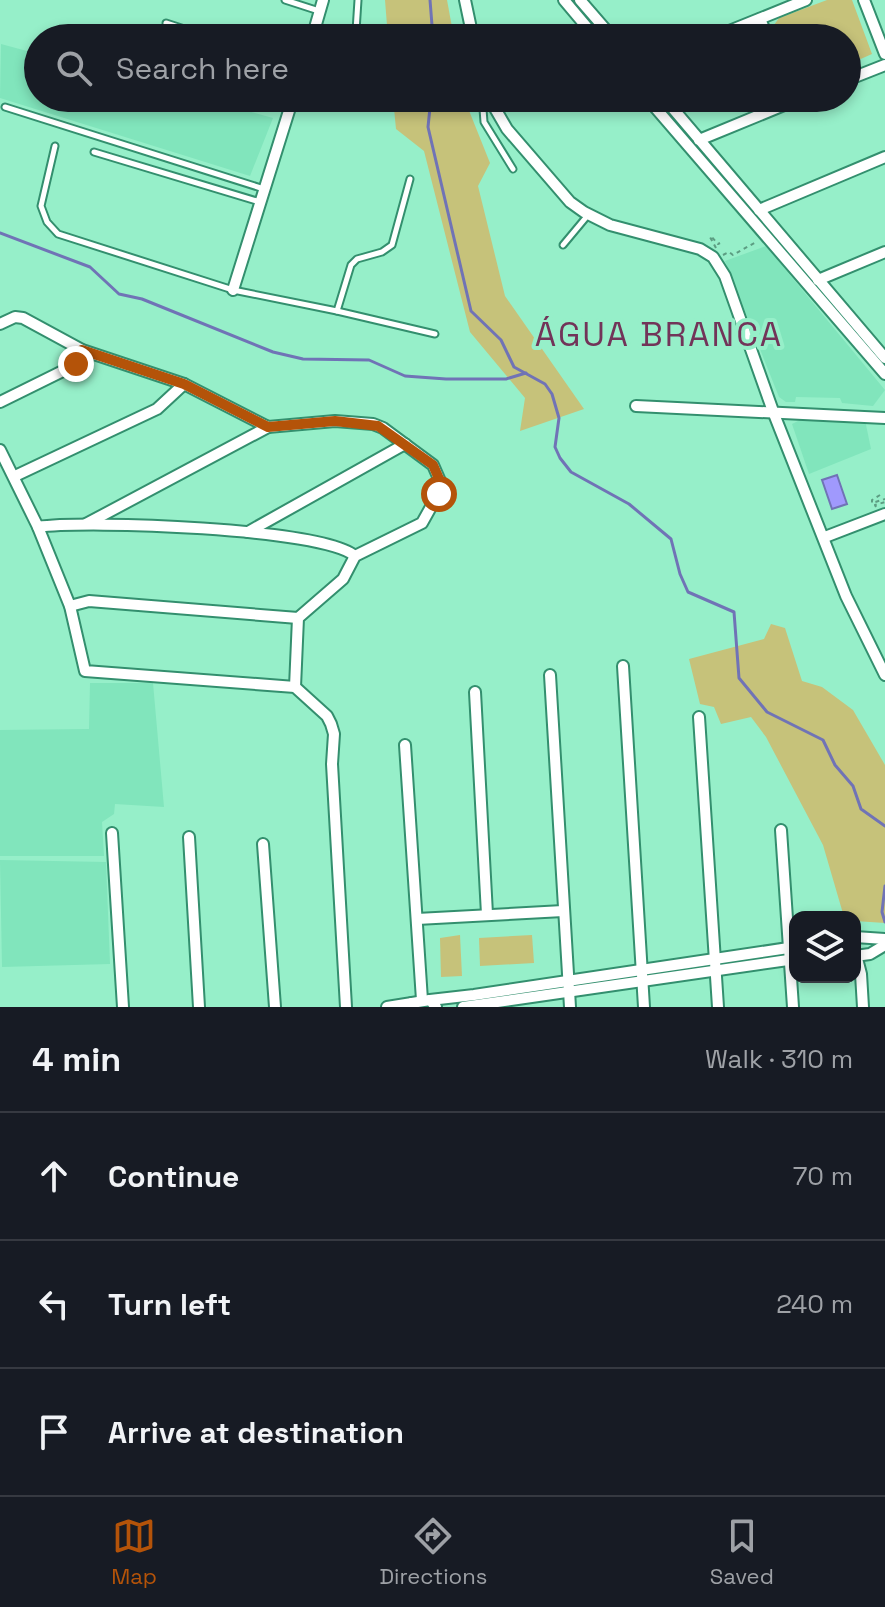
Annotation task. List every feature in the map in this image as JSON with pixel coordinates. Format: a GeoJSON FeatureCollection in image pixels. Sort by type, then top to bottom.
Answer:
{"type":"FeatureCollection","features":[{"type":"Feature","properties":{"kind":"street"},"geometry":{"type":"LineString","coordinates":[[465,0],[470,24]]}},
{"type":"Feature","properties":{"kind":"street"},"geometry":{"type":"LineString","coordinates":[[564,0],[584,24]]}},
{"type":"Feature","properties":{"kind":"street"},"geometry":{"type":"LineString","coordinates":[[580,0],[601,24]]}},
{"type":"Feature","properties":{"kind":"street"},"geometry":{"type":"LineString","coordinates":[[747,24],[806,0]]}},
{"type":"Feature","properties":{"kind":"street"},"geometry":{"type":"LineString","coordinates":[[864,0],[885,54]]}},
{"type":"Feature","properties":{"kind":"street"},"geometry":{"type":"LineString","coordinates":[[760,19],[762,24]]}},
{"type":"Feature","properties":{"kind":"street"},"geometry":{"type":"LineString","coordinates":[[861,74],[885,65]]}},
{"type":"Feature","properties":{"kind":"street"},"geometry":{"type":"LineString","coordinates":[[233,290],[289,112]]}},
{"type":"Feature","properties":{"kind":"street"},"geometry":{"type":"LineString","coordinates":[[497,112],[507,129],[570,202],[610,225],[700,249],[712,257],[725,276],[774,414],[846,596],[885,675]]}},
{"type":"Feature","properties":{"kind":"street"},"geometry":{"type":"LineString","coordinates":[[659,112],[885,374]]}},
{"type":"Feature","properties":{"kind":"street"},"geometry":{"type":"LineString","coordinates":[[676,112],[883,353]]}},
{"type":"Feature","properties":{"kind":"street"},"geometry":{"type":"LineString","coordinates":[[699,140],[765,112]]}},
{"type":"Feature","properties":{"kind":"street"},"geometry":{"type":"LineString","coordinates":[[759,210],[885,157]]}},
{"type":"Feature","properties":{"kind":"street"},"geometry":{"type":"LineString","coordinates":[[818,280],[885,252]]}},
{"type":"Feature","properties":{"kind":"street"},"geometry":{"type":"LineString","coordinates":[[0,324],[15,317],[23,318],[82,350],[184,384],[268,427]]}},
{"type":"Feature","properties":{"kind":"street"},"geometry":{"type":"LineString","coordinates":[[0,402],[75,365],[82,350]]}},
{"type":"Feature","properties":{"kind":"street"},"geometry":{"type":"LineString","coordinates":[[15,476],[157,409],[184,384]]}},
{"type":"Feature","properties":{"kind":"street"},"geometry":{"type":"LineString","coordinates":[[636,406],[885,418]]}},
{"type":"Feature","properties":{"kind":"street"},"geometry":{"type":"LineString","coordinates":[[70,606],[89,601],[298,618],[343,579],[355,556],[420,525],[440,491],[440,481],[433,465],[373,424],[335,421],[268,427],[86,524]]}},
{"type":"Feature","properties":{"kind":"street"},"geometry":{"type":"LineString","coordinates":[[248,532],[405,444]]}},
{"type":"Feature","properties":{"kind":"street"},"geometry":{"type":"LineString","coordinates":[[0,450],[38,527],[70,606],[87,672],[295,687],[327,716],[334,734],[332,764],[346,1007]]}},
{"type":"Feature","properties":{"kind":"street"},"geometry":{"type":"LineString","coordinates":[[825,537],[885,514]]}},
{"type":"Feature","properties":{"kind":"street"},"geometry":{"type":"LineString","coordinates":[[38,527],[86,524],[248,532],[338,546],[355,556]]}},
{"type":"Feature","properties":{"kind":"street"},"geometry":{"type":"LineString","coordinates":[[295,687],[298,618]]}},
{"type":"Feature","properties":{"kind":"street"},"geometry":{"type":"LineString","coordinates":[[623,666],[644,1007]]}},
{"type":"Feature","properties":{"kind":"street"},"geometry":{"type":"LineString","coordinates":[[550,675],[570,1007]]}},
{"type":"Feature","properties":{"kind":"street"},"geometry":{"type":"LineString","coordinates":[[475,692],[487,914]]}},
{"type":"Feature","properties":{"kind":"street"},"geometry":{"type":"LineString","coordinates":[[699,717],[718,1007]]}},
{"type":"Feature","properties":{"kind":"street"},"geometry":{"type":"LineString","coordinates":[[405,745],[422,1003]]}},
{"type":"Feature","properties":{"kind":"street"},"geometry":{"type":"LineString","coordinates":[[781,830],[789,920]]}},
{"type":"Feature","properties":{"kind":"street"},"geometry":{"type":"LineString","coordinates":[[112,833],[123,1007]]}},
{"type":"Feature","properties":{"kind":"street"},"geometry":{"type":"LineString","coordinates":[[189,837],[199,1007]]}},
{"type":"Feature","properties":{"kind":"street"},"geometry":{"type":"LineString","coordinates":[[263,844],[275,1007]]}},
{"type":"Feature","properties":{"kind":"street"},"geometry":{"type":"LineString","coordinates":[[417,919],[563,911]]}},
{"type":"Feature","properties":{"kind":"street"},"geometry":{"type":"LineString","coordinates":[[861,938],[885,942]]}},
{"type":"Feature","properties":{"kind":"street"},"geometry":{"type":"LineString","coordinates":[[861,955],[870,954],[885,942]]}},
{"type":"Feature","properties":{"kind":"street"},"geometry":{"type":"LineString","coordinates":[[387,1007],[715,959],[789,954]]}},
{"type":"Feature","properties":{"kind":"street"},"geometry":{"type":"LineString","coordinates":[[463,1007],[716,972],[789,955]]}},
{"type":"Feature","properties":{"kind":"street"},"geometry":{"type":"LineString","coordinates":[[793,983],[793,1007]]}},
{"type":"Feature","properties":{"kind":"street"},"geometry":{"type":"LineString","coordinates":[[860,983],[863,1007]]}},
{"type":"Feature","properties":{"kind":"lane"},"geometry":{"type":"LineString","coordinates":[[285,0],[322,6]]}},
{"type":"Feature","properties":{"kind":"lane"},"geometry":{"type":"LineString","coordinates":[[356,24],[358,0]]}},
{"type":"Feature","properties":{"kind":"lane"},"geometry":{"type":"LineString","coordinates":[[5,107],[265,190]]}},
{"type":"Feature","properties":{"kind":"lane"},"geometry":{"type":"LineString","coordinates":[[483,112],[513,169]]}},
{"type":"Feature","properties":{"kind":"lane"},"geometry":{"type":"LineString","coordinates":[[55,146],[41,206],[47,222],[58,234],[233,290],[435,334]]}},
{"type":"Feature","properties":{"kind":"lane"},"geometry":{"type":"LineString","coordinates":[[94,152],[261,203]]}},
{"type":"Feature","properties":{"kind":"lane"},"geometry":{"type":"LineString","coordinates":[[337,311],[351,265],[357,259],[382,252],[392,245],[410,179]]}},
{"type":"Feature","properties":{"kind":"lane"},"geometry":{"type":"LineString","coordinates":[[563,245],[588,214]]}},
{"type":"Feature","properties":{"kind":"path"},"geometry":{"type":"LineString","coordinates":[[712,257],[717,246],[710,237],[720,243]]}},
{"type":"Feature","properties":{"kind":"path"},"geometry":{"type":"LineString","coordinates":[[712,257],[729,252],[733,255],[766,237]]}},
{"type":"Feature","properties":{"kind":"path"},"geometry":{"type":"LineString","coordinates":[[880,495],[872,503],[885,502]]}},
{"type":"Feature","properties":{"kind":"shaded area"},"geometry":{"type":"Polygon","coordinates":[[[385,0],[447,0],[451,24],[387,24],[385,0]]]}},
{"type":"Feature","properties":{"kind":"shaded area"},"geometry":{"type":"Polygon","coordinates":[[[827,0],[852,0],[861,24],[775,24],[779,18],[827,0]]]}},
{"type":"Feature","properties":{"kind":"shaded area"},"geometry":{"type":"Polygon","coordinates":[[[861,24],[872,54],[861,59],[861,24]]]}},
{"type":"Feature","properties":{"kind":"shaded area"},"geometry":{"type":"Polygon","coordinates":[[[1,44],[24,50],[24,105],[0,98],[1,44]]]}},
{"type":"Feature","properties":{"kind":"shaded area"},"geometry":{"type":"Polygon","coordinates":[[[45,112],[251,112],[273,118],[250,176],[45,112]]]}},
{"type":"Feature","properties":{"kind":"shaded area"},"geometry":{"type":"Polygon","coordinates":[[[394,112],[470,112],[490,163],[478,186],[505,296],[584,409],[520,431],[525,398],[470,332],[424,151],[396,129],[394,112]]]}},
{"type":"Feature","properties":{"kind":"shaded area"},"geometry":{"type":"Polygon","coordinates":[[[766,246],[885,390],[873,406],[842,403],[840,398],[796,397],[795,402],[786,402],[779,397],[725,261],[766,246]]]}},
{"type":"Feature","properties":{"kind":"shaded area"},"geometry":{"type":"Polygon","coordinates":[[[804,418],[865,420],[871,449],[809,474],[792,424],[804,418]]]}},
{"type":"Feature","properties":{"kind":"shaded area"},"geometry":{"type":"Polygon","coordinates":[[[837,475],[847,504],[832,509],[822,480],[837,475]]]}},
{"type":"Feature","properties":{"kind":"shaded area"},"geometry":{"type":"Polygon","coordinates":[[[771,624],[785,628],[802,681],[822,687],[853,710],[885,765],[885,923],[861,921],[861,911],[842,911],[823,845],[766,737],[751,717],[721,724],[714,707],[700,704],[689,659],[764,639],[771,624]]]}},
{"type":"Feature","properties":{"kind":"shaded area"},"geometry":{"type":"Polygon","coordinates":[[[90,683],[153,683],[164,807],[115,804],[114,814],[102,822],[104,856],[0,856],[0,730],[89,729],[90,683]]]}},
{"type":"Feature","properties":{"kind":"shaded area"},"geometry":{"type":"Polygon","coordinates":[[[0,860],[106,862],[110,964],[2,967],[0,860]]]}},
{"type":"Feature","properties":{"kind":"shaded area"},"geometry":{"type":"Polygon","coordinates":[[[460,935],[462,976],[441,977],[440,938],[460,935]]]}},
{"type":"Feature","properties":{"kind":"shaded area"},"geometry":{"type":"Polygon","coordinates":[[[532,935],[534,963],[480,966],[479,938],[532,935]]]}},
{"type":"Feature","properties":{"kind":"waterway"},"geometry":{"type":"LineString","coordinates":[[430,0],[432,24]]}},
{"type":"Feature","properties":{"kind":"waterway"},"geometry":{"type":"LineString","coordinates":[[430,112],[428,127],[471,311],[501,340],[514,367],[545,384],[552,394],[559,418],[555,447],[560,458],[571,472],[629,504],[671,539],[688,592],[734,612],[739,678],[767,712],[823,740],[835,765],[853,786],[861,809],[885,826]]}},
{"type":"Feature","properties":{"kind":"waterway"},"geometry":{"type":"LineString","coordinates":[[0,233],[90,267],[119,294],[142,299],[273,352],[303,359],[369,360],[405,376],[506,379],[526,373]]}},
{"type":"Feature","properties":{"kind":"waterway"},"geometry":{"type":"LineString","coordinates":[[885,886],[882,912],[885,922]]}},
{"type":"Feature","properties":{"kind":"district","name":"ÁGUA BRANCA"},"geometry":{"type":"Point","coordinates":[659,334]}},
{"type":"Feature","properties":{"kind":"route"},"geometry":{"type":"LineString","coordinates":[[76,364],[82,350],[184,384],[268,427],[335,421],[373,424],[433,465],[439,476],[439,494]]}}]}
